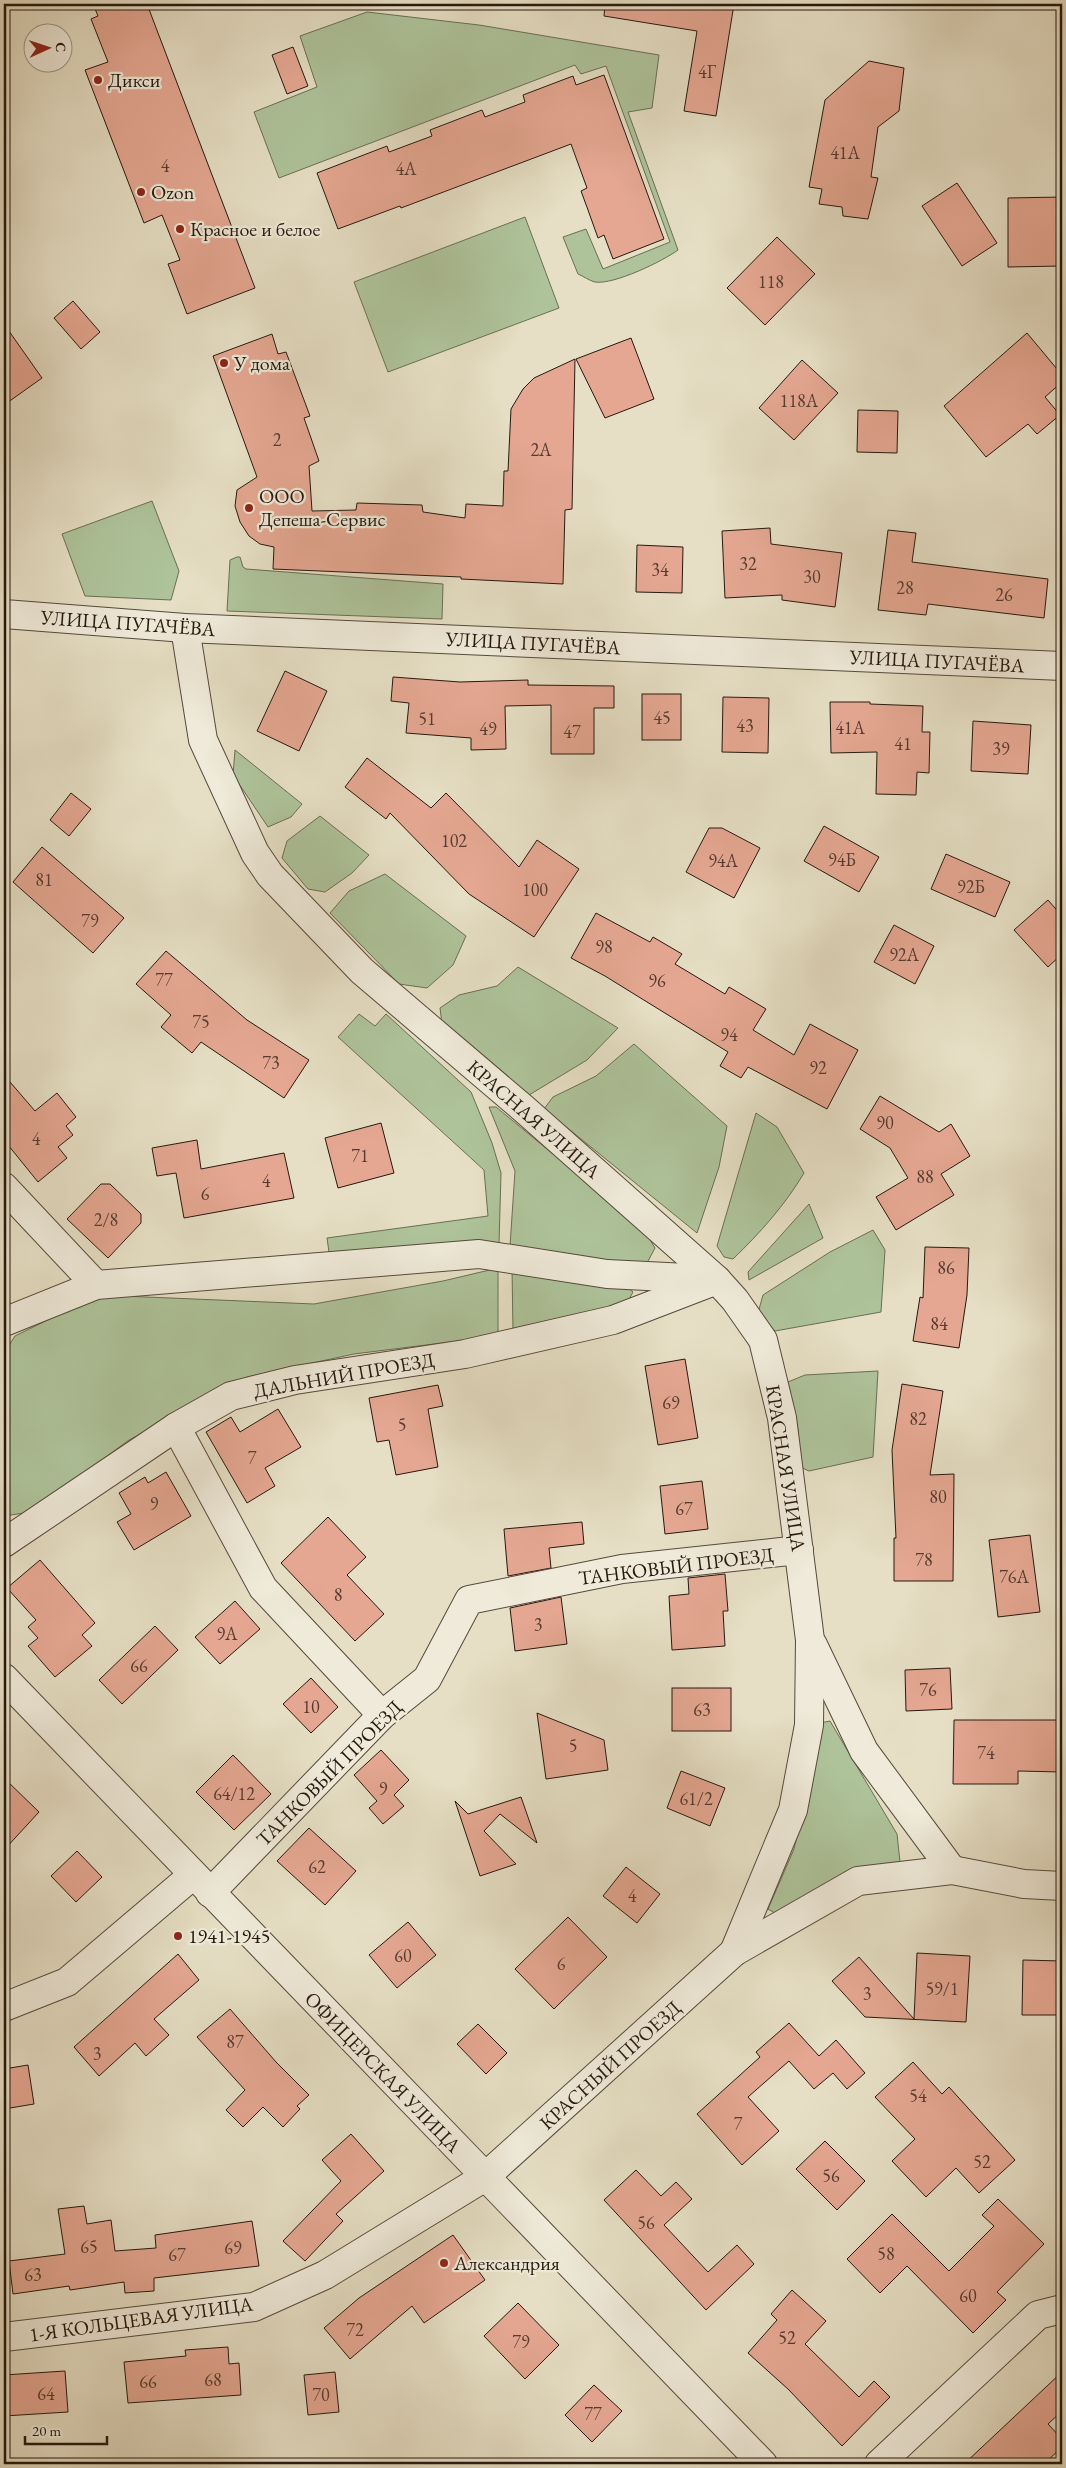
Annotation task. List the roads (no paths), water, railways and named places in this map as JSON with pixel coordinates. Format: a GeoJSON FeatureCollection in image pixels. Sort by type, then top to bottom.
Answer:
{"type":"FeatureCollection","features":[{"type":"Feature","properties":{"kind":"street","name":"УЛИЦА ПУГАЧЁВА"},"geometry":{"type":"LineString","coordinates":[[4,614],[185,628],[1062,666]]}},
{"type":"Feature","properties":{"kind":"street","name":"КРАСНАЯ УЛИЦА"},"geometry":{"type":"LineString","coordinates":[[185,628],[203,740],[255,853],[270,874],[362,971],[524,1109],[717,1280],[735,1300],[763,1340],[782,1418],[810,1640],[809,1725],[793,1810],[734,1952]]}},
{"type":"Feature","properties":{"kind":"street"},"geometry":{"type":"LineString","coordinates":[[4,1187],[96,1285]]}},
{"type":"Feature","properties":{"kind":"street"},"geometry":{"type":"LineString","coordinates":[[4,1322],[96,1285],[479,1254],[607,1274],[717,1280]]}},
{"type":"Feature","properties":{"kind":"street","name":"ДАЛЬНИЙ ПРОЕЗД"},"geometry":{"type":"LineString","coordinates":[[4,1543],[176,1427],[231,1396],[294,1380],[465,1354],[612,1320],[717,1280]]}},
{"type":"Feature","properties":{"kind":"street"},"geometry":{"type":"LineString","coordinates":[[176,1427],[262,1588],[382,1715]]}},
{"type":"Feature","properties":{"kind":"street","name":"ТАНКОВЫЙ ПРОЕЗД"},"geometry":{"type":"LineString","coordinates":[[4,2007],[67,1982],[201,1884],[382,1715],[427,1679],[469,1600],[622,1568],[799,1550]]}},
{"type":"Feature","properties":{"kind":"street","name":"КРАСНАЯ УЛИЦА"},"geometry":{"type":"LineString","coordinates":[[810,1640],[864,1750],[952,1870]]}},
{"type":"Feature","properties":{"kind":"street","name":"ОФИЦЕРСКАЯ УЛИЦА"},"geometry":{"type":"LineString","coordinates":[[4,1678],[763,2464]]}},
{"type":"Feature","properties":{"kind":"street"},"geometry":{"type":"LineString","coordinates":[[734,1952],[858,1881],[952,1870],[1024,1884],[1062,1886]]}},
{"type":"Feature","properties":{"kind":"street","name":"КРАСНЫЙ ПРОЕЗД"},"geometry":{"type":"LineString","coordinates":[[485,2177],[734,1952]]}},
{"type":"Feature","properties":{"kind":"street","name":"1-Я КОЛЬЦЕВАЯ УЛИЦА"},"geometry":{"type":"LineString","coordinates":[[4,2338],[254,2307],[325,2275],[485,2177]]}},
{"type":"Feature","properties":{"kind":"street"},"geometry":{"type":"LineString","coordinates":[[879,2464],[1038,2315],[1062,2309]]}},
{"type":"Feature","properties":{"kind":"place","name":"Дикси"},"geometry":{"type":"Point","coordinates":[98,80]}},
{"type":"Feature","properties":{"kind":"place","name":"Ozon"},"geometry":{"type":"Point","coordinates":[141,192]}},
{"type":"Feature","properties":{"kind":"place","name":"Красное и белое"},"geometry":{"type":"Point","coordinates":[180,229]}},
{"type":"Feature","properties":{"kind":"place","name":"У дома"},"geometry":{"type":"Point","coordinates":[224,363]}},
{"type":"Feature","properties":{"kind":"place","name":"ООО Депеша-Сервис"},"geometry":{"type":"Point","coordinates":[249,508]}},
{"type":"Feature","properties":{"kind":"place","name":"1941-1945"},"geometry":{"type":"Point","coordinates":[178,1936]}},
{"type":"Feature","properties":{"kind":"place","name":"Александрия"},"geometry":{"type":"Point","coordinates":[444,2263]}}]}
